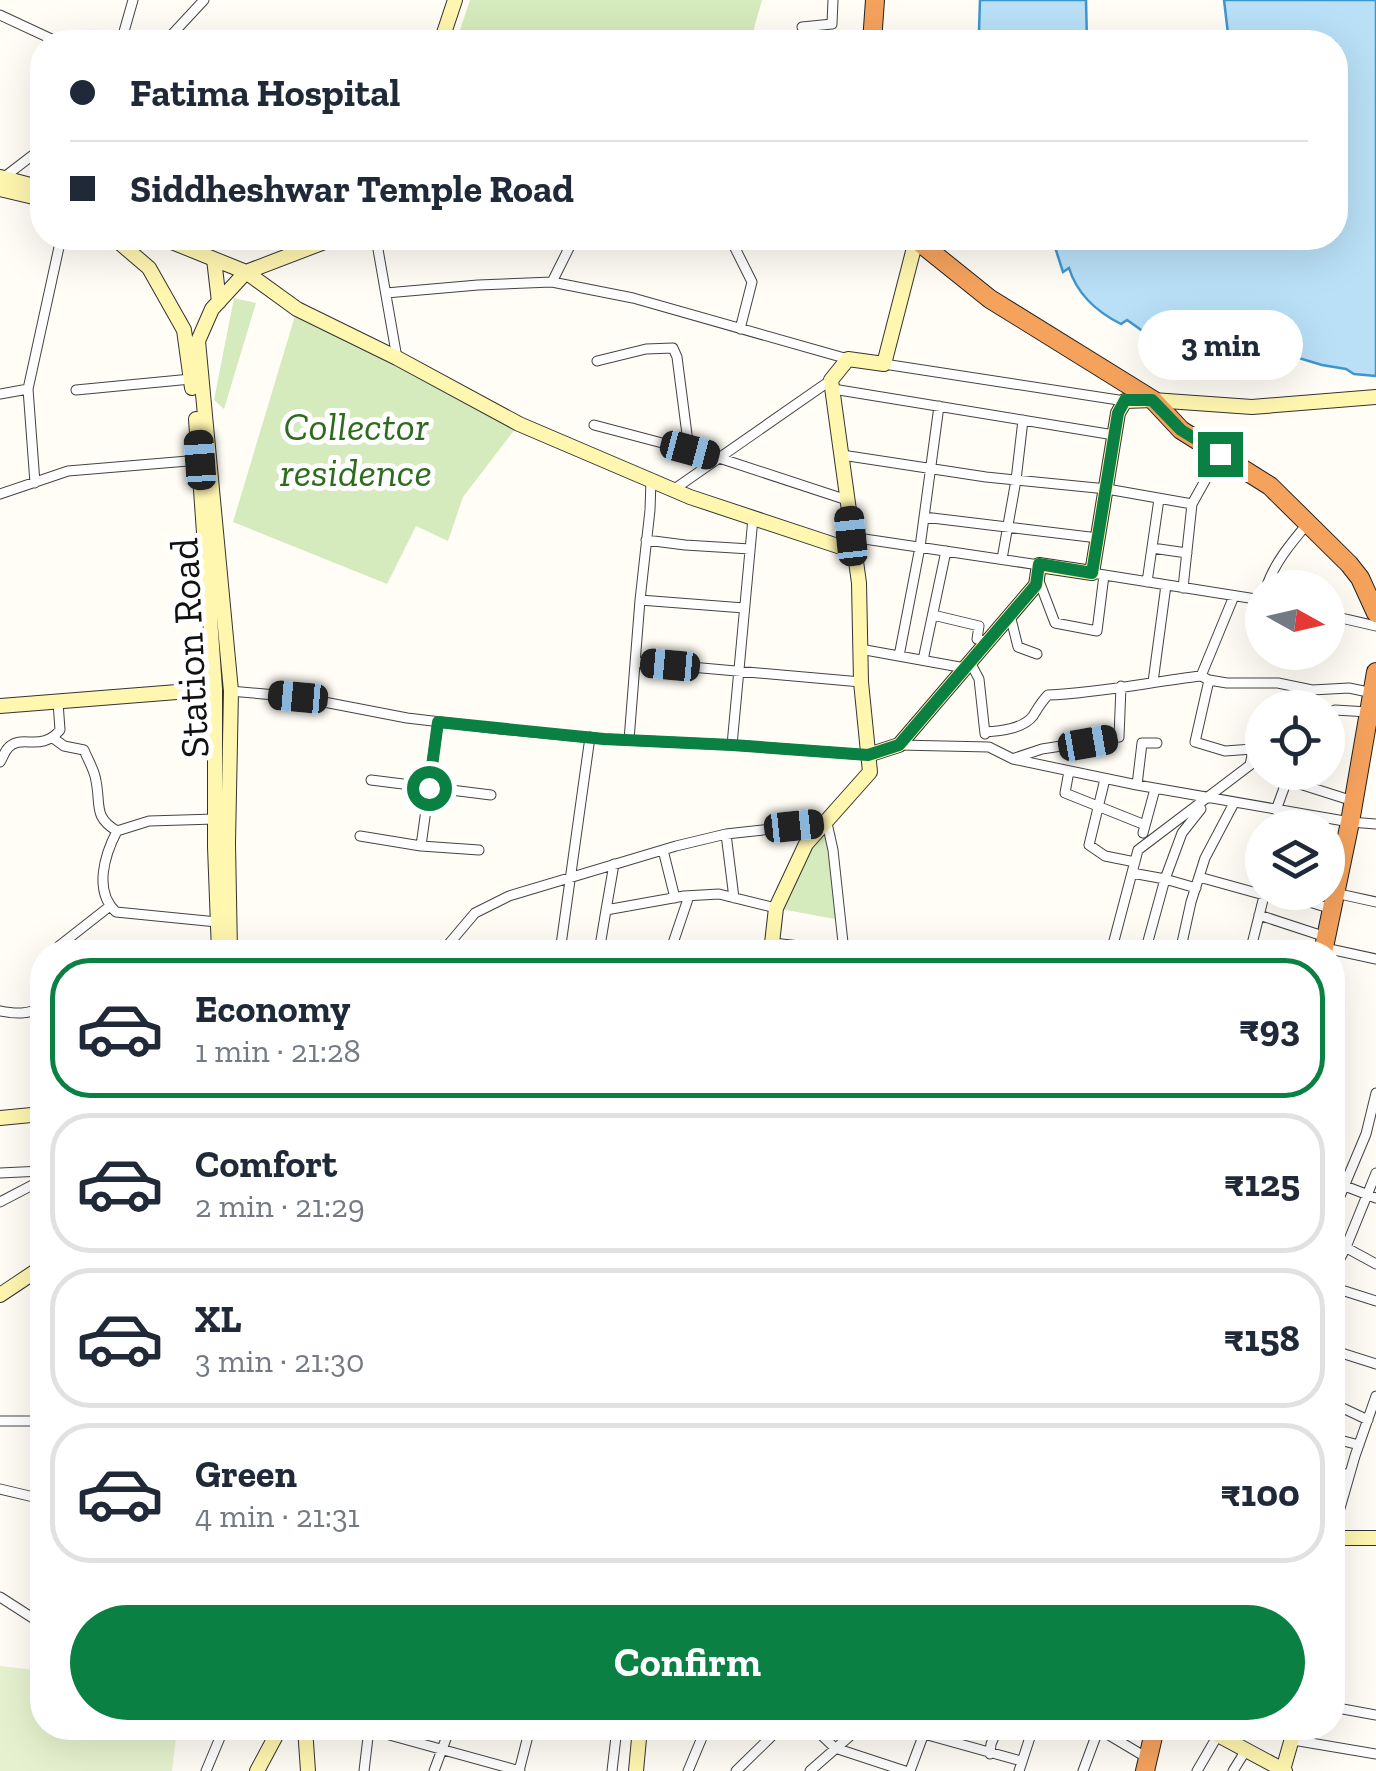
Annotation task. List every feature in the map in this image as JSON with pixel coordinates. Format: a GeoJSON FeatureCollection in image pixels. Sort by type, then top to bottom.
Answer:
{"type":"FeatureCollection","features":[{"type":"Feature","properties":{"kind":"highway"},"geometry":{"type":"LineString","coordinates":[[873,30],[875,0]]}},
{"type":"Feature","properties":{"kind":"highway"},"geometry":{"type":"LineString","coordinates":[[882,30],[884,0]]}},
{"type":"Feature","properties":{"kind":"highway"},"geometry":{"type":"LineString","coordinates":[[927,250],[990,299],[1152,400],[1181,430],[1270,486],[1349,564],[1376,613]]}},
{"type":"Feature","properties":{"kind":"highway"},"geometry":{"type":"LineString","coordinates":[[1345,845],[1373,708],[1376,672]]}},
{"type":"Feature","properties":{"kind":"highway"},"geometry":{"type":"LineString","coordinates":[[1325,940],[1331,910]]}},
{"type":"Feature","properties":{"kind":"highway"},"geometry":{"type":"LineString","coordinates":[[1142,1766],[1151,1740]]}},
{"type":"Feature","properties":{"kind":"street"},"geometry":{"type":"LineString","coordinates":[[124,30],[133,0]]}},
{"type":"Feature","properties":{"kind":"street"},"geometry":{"type":"LineString","coordinates":[[175,30],[204,0]]}},
{"type":"Feature","properties":{"kind":"street"},"geometry":{"type":"LineString","coordinates":[[444,30],[455,0]]}},
{"type":"Feature","properties":{"kind":"street"},"geometry":{"type":"LineString","coordinates":[[802,27],[832,24],[833,0]]}},
{"type":"Feature","properties":{"kind":"street"},"geometry":{"type":"LineString","coordinates":[[0,15],[32,30]]}},
{"type":"Feature","properties":{"kind":"street"},"geometry":{"type":"LineString","coordinates":[[1,181],[30,158]]}},
{"type":"Feature","properties":{"kind":"street"},"geometry":{"type":"LineString","coordinates":[[1,181],[30,186]]}},
{"type":"Feature","properties":{"kind":"street"},"geometry":{"type":"LineString","coordinates":[[1,181],[30,194]]}},
{"type":"Feature","properties":{"kind":"street"},"geometry":{"type":"LineString","coordinates":[[35,482],[28,388],[58,250]]}},
{"type":"Feature","properties":{"kind":"street"},"geometry":{"type":"LineString","coordinates":[[128,250],[149,268],[184,330],[191,379],[222,690],[216,819],[218,940]]}},
{"type":"Feature","properties":{"kind":"street"},"geometry":{"type":"LineString","coordinates":[[149,268],[158,250]]}},
{"type":"Feature","properties":{"kind":"street"},"geometry":{"type":"LineString","coordinates":[[192,250],[246,272],[297,309],[519,424],[673,490],[752,518],[852,544],[920,547],[1002,559],[1038,569],[1098,574],[1245,598]]}},
{"type":"Feature","properties":{"kind":"street","name":"Station Road"},"geometry":{"type":"LineString","coordinates":[[230,940],[222,690],[198,341],[212,310],[246,272],[304,250]]}},
{"type":"Feature","properties":{"kind":"street"},"geometry":{"type":"LineString","coordinates":[[378,250],[397,358]]}},
{"type":"Feature","properties":{"kind":"street"},"geometry":{"type":"LineString","coordinates":[[552,282],[568,250]]}},
{"type":"Feature","properties":{"kind":"street"},"geometry":{"type":"LineString","coordinates":[[736,250],[752,282],[740,329]]}},
{"type":"Feature","properties":{"kind":"street"},"geometry":{"type":"LineString","coordinates":[[884,364],[909,250]]}},
{"type":"Feature","properties":{"kind":"street"},"geometry":{"type":"LineString","coordinates":[[214,259],[219,302]]}},
{"type":"Feature","properties":{"kind":"street"},"geometry":{"type":"LineString","coordinates":[[386,293],[552,282],[633,298],[848,359],[1125,400],[1252,408],[1376,397]]}},
{"type":"Feature","properties":{"kind":"street"},"geometry":{"type":"LineString","coordinates":[[597,362],[646,349],[673,348],[690,450]]}},
{"type":"Feature","properties":{"kind":"street"},"geometry":{"type":"LineString","coordinates":[[673,490],[832,384],[848,359]]}},
{"type":"Feature","properties":{"kind":"street"},"geometry":{"type":"LineString","coordinates":[[76,390],[191,379]]}},
{"type":"Feature","properties":{"kind":"street"},"geometry":{"type":"LineString","coordinates":[[832,384],[1114,435]]}},
{"type":"Feature","properties":{"kind":"street"},"geometry":{"type":"LineString","coordinates":[[773,940],[776,908],[806,844],[870,772],[861,682],[859,583],[832,384]]}},
{"type":"Feature","properties":{"kind":"street"},"geometry":{"type":"LineString","coordinates":[[0,394],[28,388]]}},
{"type":"Feature","properties":{"kind":"street"},"geometry":{"type":"LineString","coordinates":[[1038,569],[1055,623],[1098,631],[1098,538],[1118,413],[1125,400]]}},
{"type":"Feature","properties":{"kind":"street"},"geometry":{"type":"LineString","coordinates":[[900,656],[939,406]]}},
{"type":"Feature","properties":{"kind":"street"},"geometry":{"type":"LineString","coordinates":[[1002,559],[1023,420]]}},
{"type":"Feature","properties":{"kind":"street"},"geometry":{"type":"LineString","coordinates":[[594,425],[719,458],[847,500]]}},
{"type":"Feature","properties":{"kind":"street"},"geometry":{"type":"LineString","coordinates":[[1183,588],[1192,504],[1220,454]]}},
{"type":"Feature","properties":{"kind":"street"},"geometry":{"type":"LineString","coordinates":[[842,456],[1107,489],[1192,504]]}},
{"type":"Feature","properties":{"kind":"street"},"geometry":{"type":"LineString","coordinates":[[0,494],[68,471],[200,460]]}},
{"type":"Feature","properties":{"kind":"street"},"geometry":{"type":"LineString","coordinates":[[629,740],[651,480]]}},
{"type":"Feature","properties":{"kind":"street"},"geometry":{"type":"LineString","coordinates":[[1146,582],[1160,499]]}},
{"type":"Feature","properties":{"kind":"street"},"geometry":{"type":"LineString","coordinates":[[924,517],[1098,538]]}},
{"type":"Feature","properties":{"kind":"street"},"geometry":{"type":"LineString","coordinates":[[732,745],[752,518]]}},
{"type":"Feature","properties":{"kind":"street"},"geometry":{"type":"LineString","coordinates":[[1274,570],[1308,522]]}},
{"type":"Feature","properties":{"kind":"street"},"geometry":{"type":"LineString","coordinates":[[646,540],[750,549]]}},
{"type":"Feature","properties":{"kind":"street"},"geometry":{"type":"LineString","coordinates":[[1152,548],[1187,553]]}},
{"type":"Feature","properties":{"kind":"street"},"geometry":{"type":"LineString","coordinates":[[923,660],[946,551]]}},
{"type":"Feature","properties":{"kind":"street"},"geometry":{"type":"LineString","coordinates":[[899,745],[1036,585],[1038,569]]}},
{"type":"Feature","properties":{"kind":"street"},"geometry":{"type":"LineString","coordinates":[[1153,682],[1166,585]]}},
{"type":"Feature","properties":{"kind":"street"},"geometry":{"type":"LineString","coordinates":[[1234,596],[1205,678],[1195,742],[1225,751],[1245,750]]}},
{"type":"Feature","properties":{"kind":"street"},"geometry":{"type":"LineString","coordinates":[[640,600],[744,608]]}},
{"type":"Feature","properties":{"kind":"street"},"geometry":{"type":"LineString","coordinates":[[932,614],[980,626],[977,639],[988,641]]}},
{"type":"Feature","properties":{"kind":"street"},"geometry":{"type":"LineString","coordinates":[[1010,616],[1018,647],[1037,654]]}},
{"type":"Feature","properties":{"kind":"street"},"geometry":{"type":"LineString","coordinates":[[1345,619],[1376,626]]}},
{"type":"Feature","properties":{"kind":"street"},"geometry":{"type":"LineString","coordinates":[[860,649],[968,665],[979,678],[986,747]]}},
{"type":"Feature","properties":{"kind":"street"},"geometry":{"type":"LineString","coordinates":[[635,662],[861,682]]}},
{"type":"Feature","properties":{"kind":"street"},"geometry":{"type":"LineString","coordinates":[[985,732],[1028,722],[1048,695],[1205,678],[1278,683],[1312,690],[1349,688],[1373,708]]}},
{"type":"Feature","properties":{"kind":"street"},"geometry":{"type":"LineString","coordinates":[[1012,759],[1042,749],[1119,738],[1121,686]]}},
{"type":"Feature","properties":{"kind":"street"},"geometry":{"type":"LineString","coordinates":[[0,706],[222,690],[298,697],[406,718],[590,738],[868,755],[899,745],[986,747],[1012,759],[1276,810],[1284,790]]}},
{"type":"Feature","properties":{"kind":"street"},"geometry":{"type":"LineString","coordinates":[[0,762],[18,741],[38,743],[53,738],[60,730],[58,702]]}},
{"type":"Feature","properties":{"kind":"street"},"geometry":{"type":"LineString","coordinates":[[1345,709],[1373,708]]}},
{"type":"Feature","properties":{"kind":"street"},"geometry":{"type":"LineString","coordinates":[[421,846],[438,722]]}},
{"type":"Feature","properties":{"kind":"street"},"geometry":{"type":"LineString","coordinates":[[53,738],[64,746],[84,750],[96,778],[99,812],[105,824],[118,830],[149,820],[216,819]]}},
{"type":"Feature","properties":{"kind":"street"},"geometry":{"type":"LineString","coordinates":[[562,940],[590,738]]}},
{"type":"Feature","properties":{"kind":"street"},"geometry":{"type":"LineString","coordinates":[[1137,786],[1142,743],[1158,744]]}},
{"type":"Feature","properties":{"kind":"street"},"geometry":{"type":"LineString","coordinates":[[1114,940],[1138,850],[1245,770]]}},
{"type":"Feature","properties":{"kind":"street"},"geometry":{"type":"LineString","coordinates":[[1068,771],[1064,793],[1144,829],[1155,789]]}},
{"type":"Feature","properties":{"kind":"street"},"geometry":{"type":"LineString","coordinates":[[1104,778],[1089,845],[1105,856],[1135,862]]}},
{"type":"Feature","properties":{"kind":"street"},"geometry":{"type":"LineString","coordinates":[[370,780],[491,796]]}},
{"type":"Feature","properties":{"kind":"street"},"geometry":{"type":"LineString","coordinates":[[1317,790],[1353,801]]}},
{"type":"Feature","properties":{"kind":"street"},"geometry":{"type":"LineString","coordinates":[[1148,940],[1182,834],[1209,799]]}},
{"type":"Feature","properties":{"kind":"street"},"geometry":{"type":"LineString","coordinates":[[1183,940],[1205,858],[1234,803]]}},
{"type":"Feature","properties":{"kind":"street"},"geometry":{"type":"LineString","coordinates":[[1345,821],[1376,824]]}},
{"type":"Feature","properties":{"kind":"street"},"geometry":{"type":"LineString","coordinates":[[452,940],[475,913],[509,896],[726,834],[827,823]]}},
{"type":"Feature","properties":{"kind":"street"},"geometry":{"type":"LineString","coordinates":[[827,823],[843,940]]}},
{"type":"Feature","properties":{"kind":"street"},"geometry":{"type":"LineString","coordinates":[[118,830],[104,866],[104,888],[116,912],[217,922]]}},
{"type":"Feature","properties":{"kind":"street"},"geometry":{"type":"LineString","coordinates":[[726,834],[734,898]]}},
{"type":"Feature","properties":{"kind":"street"},"geometry":{"type":"LineString","coordinates":[[360,836],[479,850]]}},
{"type":"Feature","properties":{"kind":"street"},"geometry":{"type":"LineString","coordinates":[[664,850],[675,898]]}},
{"type":"Feature","properties":{"kind":"street"},"geometry":{"type":"LineString","coordinates":[[601,940],[614,864]]}},
{"type":"Feature","properties":{"kind":"street"},"geometry":{"type":"LineString","coordinates":[[1132,873],[1245,891]]}},
{"type":"Feature","properties":{"kind":"street"},"geometry":{"type":"LineString","coordinates":[[606,910],[719,894],[776,908]]}},
{"type":"Feature","properties":{"kind":"street"},"geometry":{"type":"LineString","coordinates":[[674,940],[689,896]]}},
{"type":"Feature","properties":{"kind":"street"},"geometry":{"type":"LineString","coordinates":[[1345,901],[1376,902]]}},
{"type":"Feature","properties":{"kind":"street"},"geometry":{"type":"LineString","coordinates":[[67,940],[110,906]]}},
{"type":"Feature","properties":{"kind":"street"},"geometry":{"type":"LineString","coordinates":[[1253,940],[1260,910]]}},
{"type":"Feature","properties":{"kind":"street"},"geometry":{"type":"LineString","coordinates":[[1259,915],[1311,940]]}},
{"type":"Feature","properties":{"kind":"street"},"geometry":{"type":"LineString","coordinates":[[1345,951],[1376,959]]}},
{"type":"Feature","properties":{"kind":"street"},"geometry":{"type":"LineString","coordinates":[[0,1011],[30,1011]]}},
{"type":"Feature","properties":{"kind":"street"},"geometry":{"type":"LineString","coordinates":[[1345,1184],[1366,1134],[1375,1099]]}},
{"type":"Feature","properties":{"kind":"street"},"geometry":{"type":"LineString","coordinates":[[0,1118],[30,1115]]}},
{"type":"Feature","properties":{"kind":"street"},"geometry":{"type":"LineString","coordinates":[[0,1173],[30,1171]]}},
{"type":"Feature","properties":{"kind":"street"},"geometry":{"type":"LineString","coordinates":[[1376,1173],[1372,1196],[1346,1247],[1376,1264]]}},
{"type":"Feature","properties":{"kind":"street"},"geometry":{"type":"LineString","coordinates":[[0,1202],[30,1186]]}},
{"type":"Feature","properties":{"kind":"street"},"geometry":{"type":"LineString","coordinates":[[1345,1186],[1372,1196]]}},
{"type":"Feature","properties":{"kind":"street"},"geometry":{"type":"LineString","coordinates":[[0,1295],[30,1275]]}},
{"type":"Feature","properties":{"kind":"street"},"geometry":{"type":"LineString","coordinates":[[1345,1291],[1376,1301]]}},
{"type":"Feature","properties":{"kind":"street"},"geometry":{"type":"LineString","coordinates":[[1345,1354],[1376,1364]]}},
{"type":"Feature","properties":{"kind":"street"},"geometry":{"type":"LineString","coordinates":[[1345,1490],[1358,1445],[1370,1424],[1376,1396]]}},
{"type":"Feature","properties":{"kind":"street"},"geometry":{"type":"LineString","coordinates":[[1345,1410],[1370,1424]]}},
{"type":"Feature","properties":{"kind":"street"},"geometry":{"type":"LineString","coordinates":[[0,1422],[30,1422]]}},
{"type":"Feature","properties":{"kind":"street"},"geometry":{"type":"LineString","coordinates":[[1345,1442],[1358,1445]]}},
{"type":"Feature","properties":{"kind":"street"},"geometry":{"type":"LineString","coordinates":[[1345,1474],[1350,1475]]}},
{"type":"Feature","properties":{"kind":"street"},"geometry":{"type":"LineString","coordinates":[[0,1489],[30,1496]]}},
{"type":"Feature","properties":{"kind":"street"},"geometry":{"type":"LineString","coordinates":[[1345,1537],[1376,1538]]}},
{"type":"Feature","properties":{"kind":"street"},"geometry":{"type":"LineString","coordinates":[[0,1597],[30,1616]]}},
{"type":"Feature","properties":{"kind":"street"},"geometry":{"type":"LineString","coordinates":[[0,1609],[20,1610]]}},
{"type":"Feature","properties":{"kind":"street"},"geometry":{"type":"LineString","coordinates":[[1345,1710],[1376,1714]]}},
{"type":"Feature","properties":{"kind":"street"},"geometry":{"type":"LineString","coordinates":[[206,1771],[219,1740]]}},
{"type":"Feature","properties":{"kind":"street"},"geometry":{"type":"LineString","coordinates":[[257,1771],[274,1740]]}},
{"type":"Feature","properties":{"kind":"street"},"geometry":{"type":"LineString","coordinates":[[307,1740],[312,1770]]}},
{"type":"Feature","properties":{"kind":"street"},"geometry":{"type":"LineString","coordinates":[[364,1771],[365,1740]]}},
{"type":"Feature","properties":{"kind":"street"},"geometry":{"type":"LineString","coordinates":[[409,1740],[520,1771],[527,1740]]}},
{"type":"Feature","properties":{"kind":"street"},"geometry":{"type":"LineString","coordinates":[[434,1771],[445,1740]]}},
{"type":"Feature","properties":{"kind":"street"},"geometry":{"type":"LineString","coordinates":[[612,1771],[616,1740]]}},
{"type":"Feature","properties":{"kind":"street"},"geometry":{"type":"LineString","coordinates":[[636,1771],[639,1740]]}},
{"type":"Feature","properties":{"kind":"street"},"geometry":{"type":"LineString","coordinates":[[688,1771],[701,1740]]}},
{"type":"Feature","properties":{"kind":"street"},"geometry":{"type":"LineString","coordinates":[[743,1769],[769,1740]]}},
{"type":"Feature","properties":{"kind":"street"},"geometry":{"type":"LineString","coordinates":[[827,1740],[836,1748],[908,1771],[921,1740]]}},
{"type":"Feature","properties":{"kind":"street"},"geometry":{"type":"LineString","coordinates":[[810,1771],[845,1740]]}},
{"type":"Feature","properties":{"kind":"street"},"geometry":{"type":"LineString","coordinates":[[950,1740],[1020,1766],[1028,1740]]}},
{"type":"Feature","properties":{"kind":"street"},"geometry":{"type":"LineString","coordinates":[[990,1754],[994,1740]]}},
{"type":"Feature","properties":{"kind":"street"},"geometry":{"type":"LineString","coordinates":[[1083,1771],[1094,1740]]}},
{"type":"Feature","properties":{"kind":"street"},"geometry":{"type":"LineString","coordinates":[[1112,1740],[1142,1766]]}},
{"type":"Feature","properties":{"kind":"street"},"geometry":{"type":"LineString","coordinates":[[1197,1771],[1209,1740]]}},
{"type":"Feature","properties":{"kind":"street"},"geometry":{"type":"LineString","coordinates":[[1228,1740],[1283,1770],[1292,1740]]}},
{"type":"Feature","properties":{"kind":"street"},"geometry":{"type":"LineString","coordinates":[[1319,1740],[1376,1754]]}},
{"type":"Feature","properties":{"kind":"street"},"geometry":{"type":"LineString","coordinates":[[1233,1771],[1246,1750]]}},
{"type":"Feature","properties":{"kind":"green space"},"geometry":{"type":"Polygon","coordinates":[[[470,0],[762,0],[754,30],[460,30],[470,0]]]}},
{"type":"Feature","properties":{"kind":"green space"},"geometry":{"type":"Polygon","coordinates":[[[234,298],[256,303],[224,409],[214,400],[234,298]]]}},
{"type":"Feature","properties":{"kind":"green space","name":"Collector residence"},"geometry":{"type":"Polygon","coordinates":[[[297,309],[519,424],[463,497],[448,541],[416,526],[387,584],[233,522],[297,309]]]}},
{"type":"Feature","properties":{"kind":"green space"},"geometry":{"type":"Polygon","coordinates":[[[827,823],[840,920],[776,908],[806,844],[827,823]]]}},
{"type":"Feature","properties":{"kind":"green space"},"geometry":{"type":"Polygon","coordinates":[[[0,1666],[30,1670],[30,1740],[176,1740],[172,1771],[0,1771],[0,1666]]]}},
{"type":"Feature","properties":{"kind":"water"},"geometry":{"type":"Polygon","coordinates":[[[980,0],[1086,0],[1087,30],[979,30],[980,0]]]}},
{"type":"Feature","properties":{"kind":"water"},"geometry":{"type":"Polygon","coordinates":[[[1224,0],[1376,0],[1376,376],[1354,374],[1289,355],[1281,360],[1198,349],[1147,334],[1127,320],[1121,324],[1104,314],[1083,294],[1069,268],[1063,272],[1056,250],[1348,250],[1348,30],[1228,30],[1224,0]]]}},
{"type":"Feature","properties":{"kind":"route"},"geometry":{"type":"LineString","coordinates":[[429,788],[438,722],[604,739],[868,755],[899,745],[1036,585],[1039,564],[1092,573],[1118,413],[1125,400],[1152,400],[1181,430],[1220,454]]}}]}
